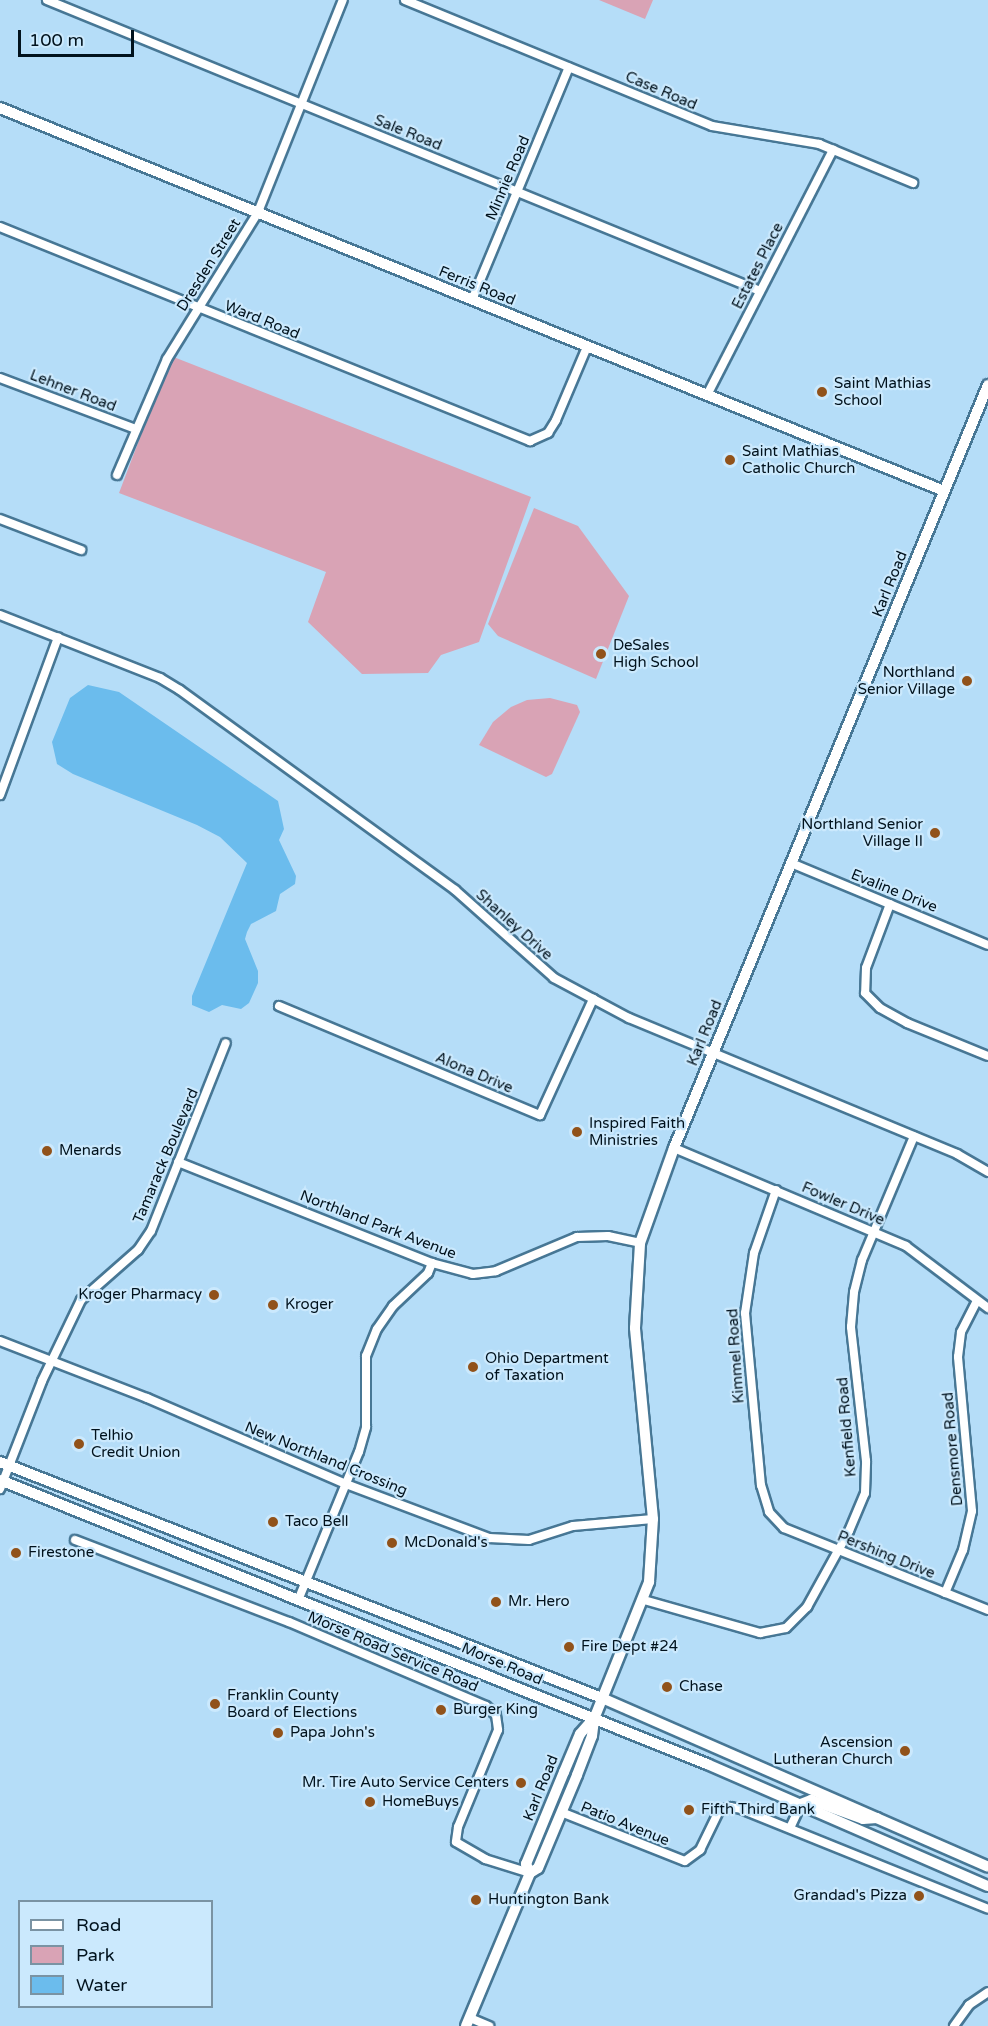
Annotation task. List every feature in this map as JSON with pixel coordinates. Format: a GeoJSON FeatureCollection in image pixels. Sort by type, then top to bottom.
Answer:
{"type":"FeatureCollection","features":[{"type":"Feature","properties":{"kind":"main road","name":"Ferris Road"},"geometry":{"type":"LineString","coordinates":[[0,108],[944,491]]}},
{"type":"Feature","properties":{"kind":"main road","name":"Karl Road"},"geometry":{"type":"LineString","coordinates":[[468,2022],[530,1873],[538,1868],[592,1736],[594,1719],[602,1698],[644,1600],[651,1565],[653,1519],[635,1348],[640,1243],[674,1148],[988,385]]}},
{"type":"Feature","properties":{"kind":"main road","name":"Morse Road"},"geometry":{"type":"LineString","coordinates":[[5,1464],[602,1698],[881,1818],[988,1867]]}},
{"type":"Feature","properties":{"kind":"main road","name":"Morse Road"},"geometry":{"type":"LineString","coordinates":[[1,1484],[299,1598],[801,1804],[988,1886]]}},
{"type":"Feature","properties":{"kind":"main road","name":"Karl Road"},"geometry":{"type":"LineString","coordinates":[[530,1873],[526,1864],[564,1772],[580,1734],[594,1719]]}},
{"type":"Feature","properties":{"kind":"main road"},"geometry":{"type":"LineString","coordinates":[[801,1804],[810,1800],[863,1818],[881,1818]]}},
{"type":"Feature","properties":{"kind":"street","name":"Sale Road"},"geometry":{"type":"LineString","coordinates":[[47,0],[760,291]]}},
{"type":"Feature","properties":{"kind":"street","name":"Dresden Street"},"geometry":{"type":"LineString","coordinates":[[117,475],[167,359],[258,212],[343,0]]}},
{"type":"Feature","properties":{"kind":"street","name":"Case Road"},"geometry":{"type":"LineString","coordinates":[[405,0],[728,131],[796,139],[833,150],[913,183]]}},
{"type":"Feature","properties":{"kind":"street","name":"Minnie Road"},"geometry":{"type":"LineString","coordinates":[[471,300],[569,67]]}},
{"type":"Feature","properties":{"kind":"street","name":"Estates Place"},"geometry":{"type":"LineString","coordinates":[[707,395],[833,150]]}},
{"type":"Feature","properties":{"kind":"street","name":"Ward Road"},"geometry":{"type":"LineString","coordinates":[[0,227],[514,437],[530,441],[548,433],[587,347]]}},
{"type":"Feature","properties":{"kind":"street","name":"Lehner Road"},"geometry":{"type":"LineString","coordinates":[[0,378],[136,429]]}},
{"type":"Feature","properties":{"kind":"street"},"geometry":{"type":"LineString","coordinates":[[0,519],[81,550]]}},
{"type":"Feature","properties":{"kind":"street","name":"Shanley Drive"},"geometry":{"type":"LineString","coordinates":[[0,615],[160,678],[180,690],[455,890],[554,978],[593,999],[713,1053],[914,1136],[988,1172]]}},
{"type":"Feature","properties":{"kind":"street"},"geometry":{"type":"LineString","coordinates":[[0,795],[57,637]]}},
{"type":"Feature","properties":{"kind":"street","name":"Evaline Drive"},"geometry":{"type":"LineString","coordinates":[[791,863],[988,945]]}},
{"type":"Feature","properties":{"kind":"street"},"geometry":{"type":"LineString","coordinates":[[890,904],[866,968],[865,993],[880,1008],[907,1023],[988,1056]]}},
{"type":"Feature","properties":{"kind":"street","name":"Alona Drive"},"geometry":{"type":"LineString","coordinates":[[279,1006],[540,1115],[593,999]]}},
{"type":"Feature","properties":{"kind":"street","name":"Tamarack Boulevard"},"geometry":{"type":"LineString","coordinates":[[1,1484],[5,1464],[81,1300],[138,1250],[151,1231],[226,1043]]}},
{"type":"Feature","properties":{"kind":"street","name":"Kenfield Road"},"geometry":{"type":"LineString","coordinates":[[644,1600],[736,1628],[773,1631],[786,1628],[807,1607],[862,1503],[867,1475],[851,1328],[856,1281],[874,1231],[914,1136]]}},
{"type":"Feature","properties":{"kind":"street","name":"Fowler Drive"},"geometry":{"type":"LineString","coordinates":[[674,1148],[874,1231],[931,1262],[988,1308]]}},
{"type":"Feature","properties":{"kind":"street","name":"Northland Park Avenue"},"geometry":{"type":"LineString","coordinates":[[178,1162],[432,1263],[473,1274],[496,1271],[577,1237],[609,1236],[640,1243]]}},
{"type":"Feature","properties":{"kind":"street","name":"Kimmel Road"},"geometry":{"type":"LineString","coordinates":[[776,1191],[754,1253],[745,1324],[761,1485],[764,1501],[776,1521]]}},
{"type":"Feature","properties":{"kind":"street"},"geometry":{"type":"LineString","coordinates":[[299,1598],[346,1484],[366,1427],[364,1380],[374,1338],[393,1306],[415,1288],[432,1263]]}},
{"type":"Feature","properties":{"kind":"street","name":"Densmore Road"},"geometry":{"type":"LineString","coordinates":[[945,1593],[963,1550],[972,1511],[958,1357],[961,1332],[977,1301]]}},
{"type":"Feature","properties":{"kind":"street","name":"New Northland Crossing"},"geometry":{"type":"LineString","coordinates":[[0,1341],[50,1363],[147,1398],[346,1484],[473,1533],[510,1541],[529,1540],[583,1524],[653,1519]]}},
{"type":"Feature","properties":{"kind":"street","name":"Pershing Drive"},"geometry":{"type":"LineString","coordinates":[[776,1521],[839,1550],[988,1611]]}},
{"type":"Feature","properties":{"kind":"street","name":"Morse Road Service Road"},"geometry":{"type":"LineString","coordinates":[[75,1540],[289,1623],[486,1706],[496,1715],[498,1730],[458,1827],[456,1842],[485,1859],[530,1873]]}},
{"type":"Feature","properties":{"kind":"street"},"geometry":{"type":"LineString","coordinates":[[790,1828],[801,1804]]}},
{"type":"Feature","properties":{"kind":"street","name":"Patio Avenue"},"geometry":{"type":"LineString","coordinates":[[561,1812],[686,1861],[700,1850],[719,1811],[730,1807],[790,1828],[988,1909]]}},
{"type":"Feature","properties":{"kind":"street"},"geometry":{"type":"LineString","coordinates":[[954,2026],[969,2005],[988,1992]]}},
{"type":"Feature","properties":{"kind":"street"},"geometry":{"type":"LineString","coordinates":[[468,2022],[489,2026]]}},
{"type":"Feature","properties":{"kind":"green space"},"geometry":{"type":"Polygon","coordinates":[[[599,0],[653,0],[645,19],[599,0]]]}},
{"type":"Feature","properties":{"kind":"green space"},"geometry":{"type":"Polygon","coordinates":[[[171,356],[531,497],[479,642],[441,655],[428,673],[362,674],[308,622],[326,572],[119,493],[171,356]]]}},
{"type":"Feature","properties":{"kind":"green space"},"geometry":{"type":"Polygon","coordinates":[[[534,508],[578,526],[629,596],[596,679],[498,636],[488,624],[534,508]]]}},
{"type":"Feature","properties":{"kind":"green space"},"geometry":{"type":"Polygon","coordinates":[[[550,698],[577,705],[580,712],[552,774],[546,777],[479,745],[493,722],[511,707],[527,700],[550,698]]]}},
{"type":"Feature","properties":{"kind":"water"},"geometry":{"type":"Polygon","coordinates":[[[88,685],[119,692],[278,801],[284,829],[279,840],[296,876],[295,884],[280,894],[276,911],[251,924],[247,932],[245,939],[258,971],[258,983],[249,1003],[241,1009],[222,1005],[209,1012],[192,1005],[192,996],[247,863],[220,837],[197,825],[73,774],[57,764],[52,742],[70,698],[88,685]]]}},
{"type":"Feature","properties":{"kind":"place","name":"Saint Mathias School"},"geometry":{"type":"Point","coordinates":[822,392]}},
{"type":"Feature","properties":{"kind":"place","name":"Saint Mathias Catholic Church"},"geometry":{"type":"Point","coordinates":[730,460]}},
{"type":"Feature","properties":{"kind":"place","name":"DeSales High School"},"geometry":{"type":"Point","coordinates":[601,654]}},
{"type":"Feature","properties":{"kind":"place","name":"Northland Senior Village"},"geometry":{"type":"Point","coordinates":[967,681]}},
{"type":"Feature","properties":{"kind":"place","name":"Northland Senior Village II"},"geometry":{"type":"Point","coordinates":[935,833]}},
{"type":"Feature","properties":{"kind":"place","name":"Inspired Faith Ministries"},"geometry":{"type":"Point","coordinates":[577,1132]}},
{"type":"Feature","properties":{"kind":"place","name":"Menards"},"geometry":{"type":"Point","coordinates":[47,1151]}},
{"type":"Feature","properties":{"kind":"place","name":"Kroger Pharmacy"},"geometry":{"type":"Point","coordinates":[214,1295]}},
{"type":"Feature","properties":{"kind":"place","name":"Kroger"},"geometry":{"type":"Point","coordinates":[273,1305]}},
{"type":"Feature","properties":{"kind":"place","name":"Ohio Department of Taxation"},"geometry":{"type":"Point","coordinates":[473,1367]}},
{"type":"Feature","properties":{"kind":"place","name":"Telhio Credit Union"},"geometry":{"type":"Point","coordinates":[79,1444]}},
{"type":"Feature","properties":{"kind":"place","name":"Taco Bell"},"geometry":{"type":"Point","coordinates":[273,1522]}},
{"type":"Feature","properties":{"kind":"place","name":"McDonald's"},"geometry":{"type":"Point","coordinates":[392,1543]}},
{"type":"Feature","properties":{"kind":"place","name":"Firestone"},"geometry":{"type":"Point","coordinates":[16,1553]}},
{"type":"Feature","properties":{"kind":"place","name":"Mr. Hero"},"geometry":{"type":"Point","coordinates":[496,1602]}},
{"type":"Feature","properties":{"kind":"place","name":"Fire Dept #24"},"geometry":{"type":"Point","coordinates":[569,1647]}},
{"type":"Feature","properties":{"kind":"place","name":"Chase"},"geometry":{"type":"Point","coordinates":[667,1687]}},
{"type":"Feature","properties":{"kind":"place","name":"Franklin County Board of Elections"},"geometry":{"type":"Point","coordinates":[215,1704]}},
{"type":"Feature","properties":{"kind":"place","name":"Burger King"},"geometry":{"type":"Point","coordinates":[441,1710]}},
{"type":"Feature","properties":{"kind":"place","name":"Papa John's"},"geometry":{"type":"Point","coordinates":[278,1733]}},
{"type":"Feature","properties":{"kind":"place","name":"Ascension Lutheran Church"},"geometry":{"type":"Point","coordinates":[905,1751]}},
{"type":"Feature","properties":{"kind":"place","name":"Mr. Tire Auto Service Centers"},"geometry":{"type":"Point","coordinates":[521,1783]}},
{"type":"Feature","properties":{"kind":"place","name":"HomeBuys"},"geometry":{"type":"Point","coordinates":[370,1802]}},
{"type":"Feature","properties":{"kind":"place","name":"Fifth Third Bank"},"geometry":{"type":"Point","coordinates":[689,1810]}},
{"type":"Feature","properties":{"kind":"place","name":"Grandad's Pizza"},"geometry":{"type":"Point","coordinates":[919,1896]}},
{"type":"Feature","properties":{"kind":"place","name":"Huntington Bank"},"geometry":{"type":"Point","coordinates":[476,1900]}}]}
